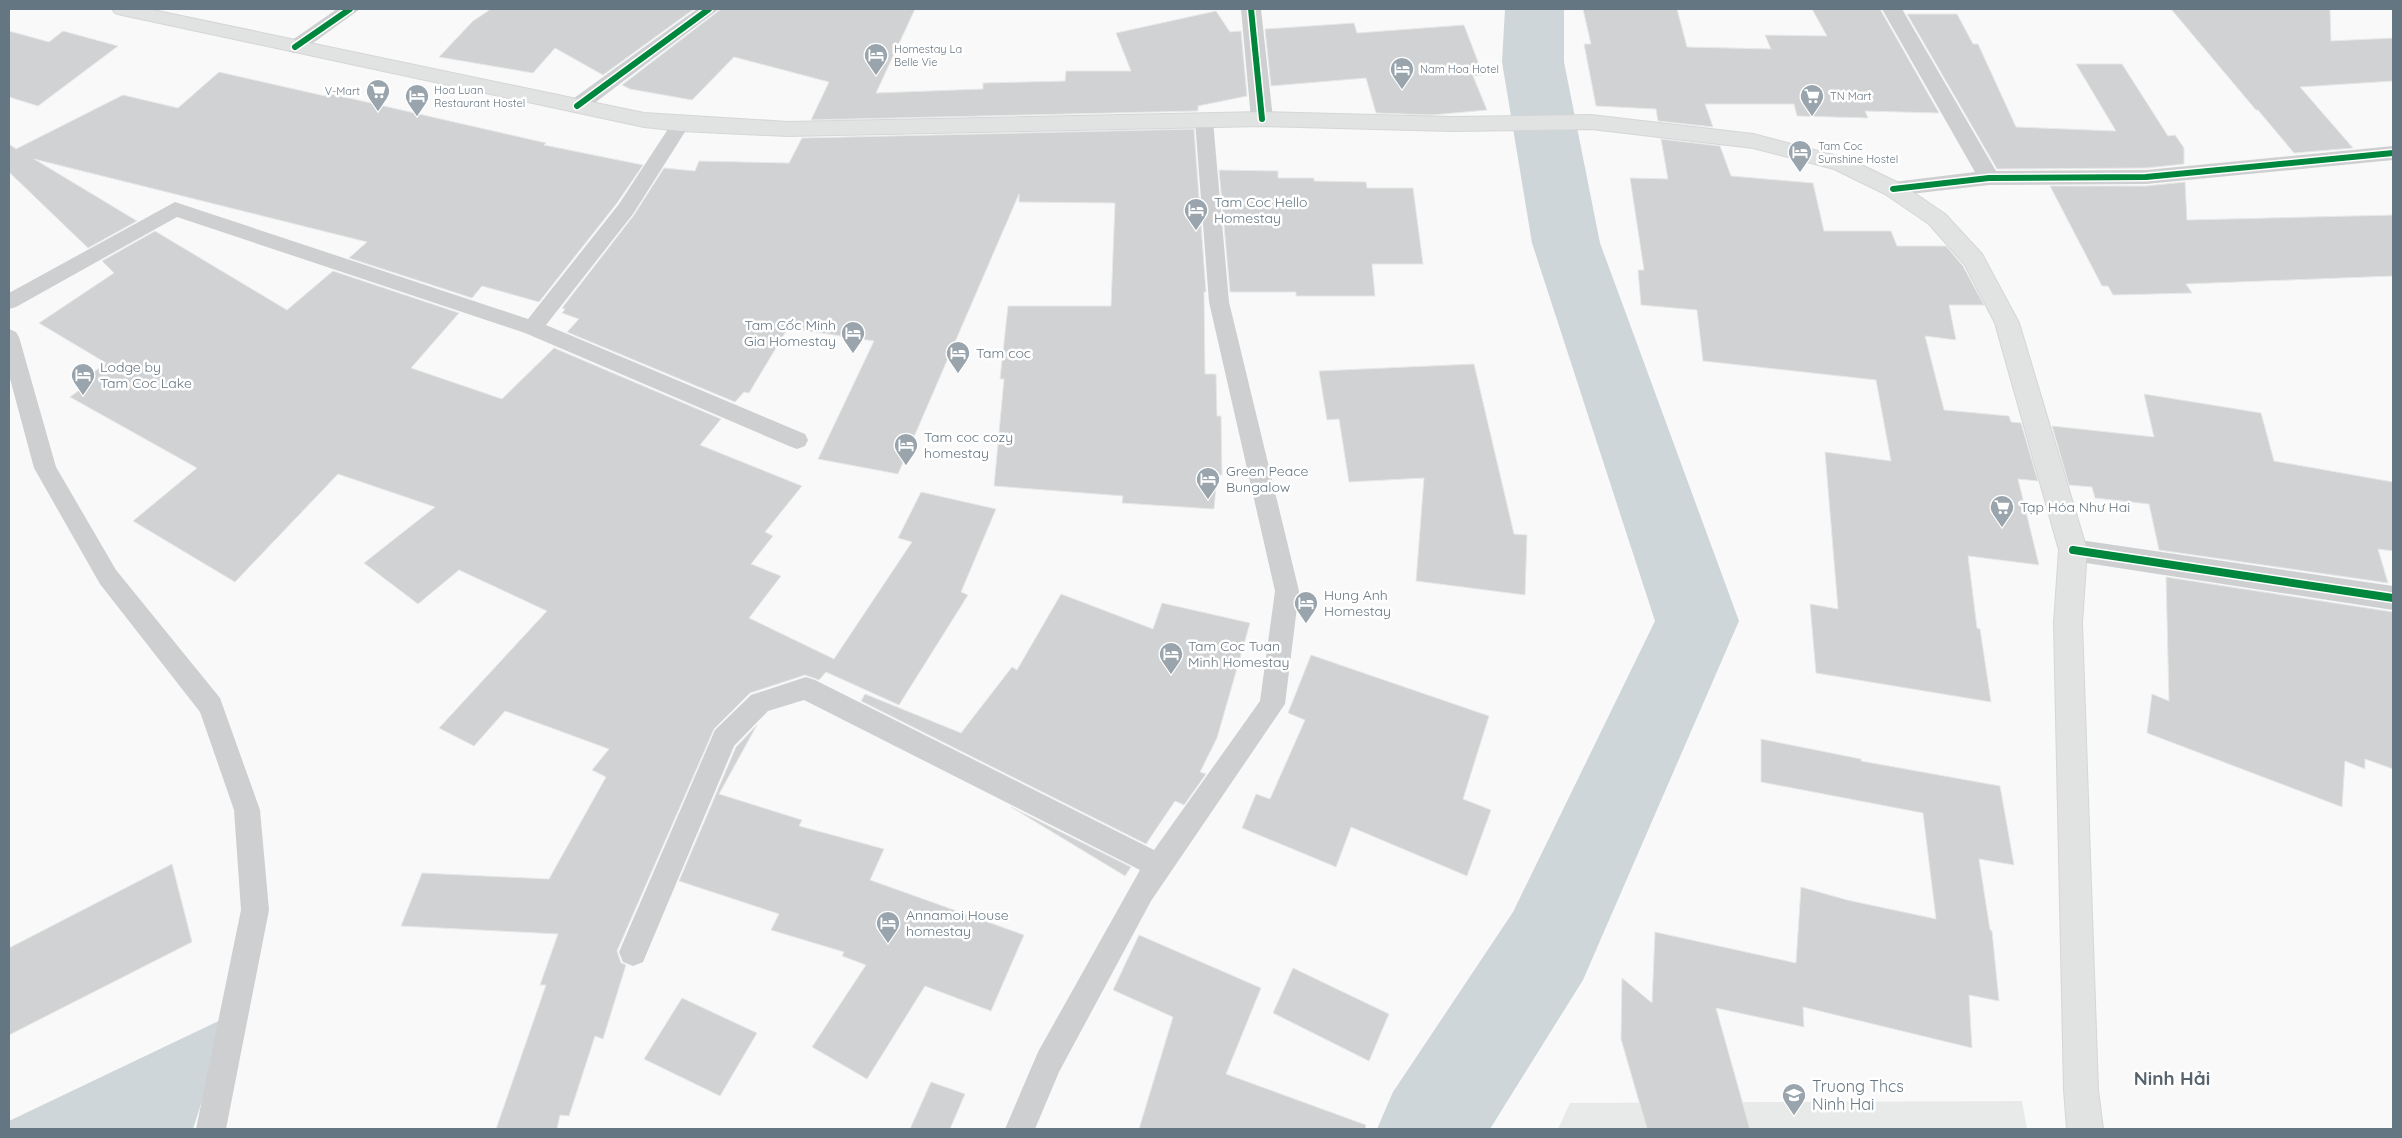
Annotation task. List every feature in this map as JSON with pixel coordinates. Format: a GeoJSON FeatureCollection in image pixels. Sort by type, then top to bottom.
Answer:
{"type":"FeatureCollection","features":[{"type":"Feature","properties":{"kind":"main road"},"geometry":{"type":"LineString","coordinates":[[122,9],[644,120],[681,124],[788,129],[1262,119],[1452,124],[1591,122],[1753,141],[1841,164],[1893,189],[1937,219],[1974,260],[2007,323],[2073,550],[2068,623],[2081,1080],[2085,1129]]}},
{"type":"Feature","properties":{"kind":"street"},"geometry":{"type":"LineString","coordinates":[[295,47],[350,9]]}},
{"type":"Feature","properties":{"kind":"street"},"geometry":{"type":"LineString","coordinates":[[577,106],[709,9]]}},
{"type":"Feature","properties":{"kind":"street"},"geometry":{"type":"LineString","coordinates":[[1251,9],[1262,119]]}},
{"type":"Feature","properties":{"kind":"street"},"geometry":{"type":"LineString","coordinates":[[1892,9],[1989,178]]}},
{"type":"Feature","properties":{"kind":"street"},"geometry":{"type":"LineString","coordinates":[[1893,189],[1989,178],[2146,177],[2393,153]]}},
{"type":"Feature","properties":{"kind":"street"},"geometry":{"type":"LineString","coordinates":[[2073,550],[2393,598]]}},
{"type":"Feature","properties":{"kind":"lane"},"geometry":{"type":"LineString","coordinates":[[1020,1129],[1048,1062],[1141,892],[1272,704],[1287,591],[1219,302],[1204,121]]}},
{"type":"Feature","properties":{"kind":"lane"},"geometry":{"type":"LineString","coordinates":[[532,328],[626,209],[681,124]]}},
{"type":"Feature","properties":{"kind":"lane"},"geometry":{"type":"LineString","coordinates":[[9,302],[175,209],[532,328],[797,440]]}},
{"type":"Feature","properties":{"kind":"lane"},"geometry":{"type":"LineString","coordinates":[[9,337],[45,468],[108,577],[212,706],[246,810],[255,910],[211,1129]]}},
{"type":"Feature","properties":{"kind":"lane"},"geometry":{"type":"LineString","coordinates":[[634,952],[724,738],[760,703],[806,688],[1159,866]]}},
{"type":"Feature","properties":{"kind":"shaded area"},"geometry":{"type":"Polygon","coordinates":[[[229,1016],[193,1129],[9,1129],[9,1121],[229,1016]]]}},
{"type":"Feature","properties":{"kind":"shaded area","name":"Truong Thcs Ninh Hai"},"geometry":{"type":"Polygon","coordinates":[[[2022,1101],[2027,1129],[1558,1129],[1570,1103],[2022,1101]]]}},
{"type":"Feature","properties":{"kind":"building"},"geometry":{"type":"Polygon","coordinates":[[[491,9],[694,9],[603,75],[555,48],[533,73],[439,57],[473,21],[491,9]]]}},
{"type":"Feature","properties":{"kind":"building"},"geometry":{"type":"Polygon","coordinates":[[[721,9],[915,9],[876,93],[983,89],[983,83],[1065,81],[1066,71],[1131,71],[1116,33],[1216,11],[1230,32],[1241,31],[1247,96],[1198,106],[1198,111],[811,120],[829,82],[734,57],[692,100],[630,89],[622,85],[721,9]]]}},
{"type":"Feature","properties":{"kind":"building"},"geometry":{"type":"Polygon","coordinates":[[[1583,9],[1677,9],[1687,47],[1771,49],[1765,35],[1827,36],[1812,9],[1880,9],[1939,113],[1865,111],[1868,118],[1797,116],[1794,104],[1705,104],[1713,127],[1658,121],[1656,109],[1596,106],[1584,44],[1591,44],[1583,9]]]}},
{"type":"Feature","properties":{"kind":"building"},"geometry":{"type":"Polygon","coordinates":[[[2171,9],[2330,9],[2331,41],[2393,38],[2393,81],[2300,87],[2353,148],[2294,153],[2171,9]]]}},
{"type":"Feature","properties":{"kind":"building"},"geometry":{"type":"Polygon","coordinates":[[[1907,14],[1957,14],[1973,44],[1978,44],[2016,127],[2116,131],[2076,64],[2122,64],[2168,136],[2175,135],[2184,148],[2184,164],[2146,168],[1997,169],[1907,14]]]}},
{"type":"Feature","properties":{"kind":"building"},"geometry":{"type":"Polygon","coordinates":[[[1354,23],[1357,33],[1464,25],[1483,75],[1473,76],[1487,110],[1432,115],[1376,113],[1366,78],[1271,86],[1265,29],[1354,23]]]}},
{"type":"Feature","properties":{"kind":"building"},"geometry":{"type":"Polygon","coordinates":[[[9,31],[49,42],[63,31],[118,46],[38,106],[9,97],[9,31]]]}},
{"type":"Feature","properties":{"kind":"building"},"geometry":{"type":"Polygon","coordinates":[[[219,72],[325,96],[327,93],[546,143],[544,145],[643,165],[617,203],[539,302],[482,286],[472,298],[349,258],[367,242],[34,159],[137,221],[88,248],[9,172],[9,144],[16,149],[123,95],[178,108],[219,72]]]}},
{"type":"Feature","properties":{"kind":"building"},"geometry":{"type":"Polygon","coordinates":[[[1194,129],[1206,292],[1204,292],[1205,374],[1216,374],[1217,416],[1221,416],[1222,475],[1217,475],[1214,509],[1122,503],[1123,496],[994,486],[1004,379],[1000,379],[1008,306],[1111,306],[1115,203],[1019,202],[1019,194],[898,474],[818,459],[874,341],[788,328],[749,393],[744,392],[735,402],[567,332],[579,319],[562,313],[565,309],[562,308],[634,215],[664,168],[695,171],[699,161],[789,163],[802,138],[1194,129]]]}},
{"type":"Feature","properties":{"kind":"building"},"geometry":{"type":"Polygon","coordinates":[[[1661,139],[1720,146],[1731,176],[1813,183],[1824,231],[1891,231],[1897,246],[1946,246],[1963,266],[1984,305],[1949,305],[1956,340],[1925,336],[1944,410],[2009,416],[2011,422],[2021,423],[2038,481],[2018,479],[2039,565],[1968,556],[1977,628],[1980,629],[1991,702],[1816,673],[1810,604],[1838,609],[1825,452],[1891,461],[1876,380],[1703,361],[1697,310],[1641,305],[1638,270],[1644,270],[1630,178],[1668,179],[1661,139]]]}},
{"type":"Feature","properties":{"kind":"building"},"geometry":{"type":"Polygon","coordinates":[[[1219,170],[1278,171],[1278,178],[1314,178],[1314,181],[1366,182],[1367,188],[1413,188],[1423,264],[1372,264],[1375,296],[1296,296],[1296,292],[1230,292],[1219,170]]]}},
{"type":"Feature","properties":{"kind":"building"},"geometry":{"type":"Polygon","coordinates":[[[2185,182],[2187,220],[2393,215],[2393,276],[2186,284],[2192,293],[2113,295],[2108,286],[2102,286],[2050,186],[2146,186],[2185,182]]]}},
{"type":"Feature","properties":{"kind":"building"},"geometry":{"type":"Polygon","coordinates":[[[155,231],[287,310],[333,271],[459,313],[411,368],[502,399],[554,348],[721,419],[700,445],[802,486],[765,532],[773,536],[751,564],[781,576],[749,618],[834,659],[912,542],[898,538],[921,492],[996,509],[961,592],[968,595],[899,705],[826,672],[819,680],[805,675],[750,693],[714,729],[617,951],[621,963],[626,965],[603,1039],[595,1036],[569,1116],[560,1115],[557,1129],[496,1129],[546,985],[540,985],[558,934],[401,926],[422,873],[549,879],[606,777],[592,770],[609,749],[505,711],[474,746],[439,728],[547,611],[459,570],[418,604],[364,563],[435,507],[338,474],[235,582],[133,521],[197,468],[70,397],[85,386],[79,383],[106,363],[39,323],[114,273],[102,261],[155,231]]]}},
{"type":"Feature","properties":{"kind":"building"},"geometry":{"type":"Polygon","coordinates":[[[1474,364],[1514,534],[1527,535],[1525,595],[1416,581],[1424,478],[1349,482],[1339,419],[1327,420],[1319,371],[1474,364]]]}},
{"type":"Feature","properties":{"kind":"building"},"geometry":{"type":"Polygon","coordinates":[[[2144,394],[2261,413],[2274,461],[2393,482],[2393,551],[2378,549],[2388,583],[2159,550],[2149,504],[2095,498],[2092,487],[2069,485],[2052,426],[2154,437],[2144,394]]]}},
{"type":"Feature","properties":{"kind":"building"},"geometry":{"type":"Polygon","coordinates":[[[2166,577],[2393,612],[2393,769],[2365,759],[2365,769],[2345,761],[2342,807],[2147,733],[2152,694],[2169,701],[2166,577]]]}},
{"type":"Feature","properties":{"kind":"building"},"geometry":{"type":"Polygon","coordinates":[[[1061,594],[1153,629],[1162,603],[1250,623],[1217,738],[1200,772],[1206,774],[1184,805],[1175,801],[1146,844],[861,701],[865,694],[961,733],[1012,667],[1017,670],[1061,594]]]}},
{"type":"Feature","properties":{"kind":"building"},"geometry":{"type":"Polygon","coordinates":[[[1311,655],[1489,716],[1463,799],[1491,810],[1467,876],[1351,827],[1336,867],[1242,828],[1256,794],[1270,799],[1305,720],[1288,713],[1311,655]]]}},
{"type":"Feature","properties":{"kind":"building"},"geometry":{"type":"Polygon","coordinates":[[[757,725],[719,794],[802,820],[799,826],[884,849],[870,880],[1024,935],[991,1011],[925,986],[867,1079],[812,1047],[866,965],[842,956],[844,952],[771,930],[779,914],[679,881],[736,747],[757,725]]]}},
{"type":"Feature","properties":{"kind":"building"},"geometry":{"type":"Polygon","coordinates":[[[1761,739],[1861,759],[1861,761],[2000,786],[2014,865],[1979,859],[1990,930],[1992,931],[1999,1001],[1969,995],[1972,1048],[1803,1007],[1804,1027],[1716,1008],[1750,1129],[1647,1129],[1621,1039],[1622,978],[1652,1003],[1655,932],[1796,963],[1801,887],[1847,900],[1936,919],[1923,813],[1761,782],[1761,739]]]}},
{"type":"Feature","properties":{"kind":"building"},"geometry":{"type":"Polygon","coordinates":[[[1011,807],[1131,867],[1125,876],[1011,807]]]}},
{"type":"Feature","properties":{"kind":"building"},"geometry":{"type":"Polygon","coordinates":[[[172,864],[192,942],[9,1035],[9,948],[172,864]]]}},
{"type":"Feature","properties":{"kind":"building"},"geometry":{"type":"Polygon","coordinates":[[[1139,935],[1261,988],[1226,1074],[1366,1125],[1365,1129],[1139,1129],[1173,1017],[1113,990],[1139,935]]]}},
{"type":"Feature","properties":{"kind":"building"},"geometry":{"type":"Polygon","coordinates":[[[1293,968],[1389,1014],[1369,1061],[1273,1013],[1293,968]]]}},
{"type":"Feature","properties":{"kind":"building"},"geometry":{"type":"Polygon","coordinates":[[[682,998],[757,1033],[720,1096],[644,1059],[682,998]]]}},
{"type":"Feature","properties":{"kind":"building"},"geometry":{"type":"Polygon","coordinates":[[[931,1082],[965,1094],[950,1129],[910,1129],[931,1082]]]}},
{"type":"Feature","properties":{"kind":"waterway"},"geometry":{"type":"LineString","coordinates":[[1430,1129],[1548,946],[1697,621],[1566,243],[1533,62],[1534,9]]}},
{"type":"Feature","properties":{"kind":"cycle path"},"geometry":{"type":"LineString","coordinates":[[295,47],[350,9]]}},
{"type":"Feature","properties":{"kind":"cycle path"},"geometry":{"type":"LineString","coordinates":[[577,106],[709,9]]}},
{"type":"Feature","properties":{"kind":"cycle path"},"geometry":{"type":"LineString","coordinates":[[1251,9],[1262,119]]}},
{"type":"Feature","properties":{"kind":"cycle path"},"geometry":{"type":"LineString","coordinates":[[1893,189],[1989,178],[2146,177],[2393,153]]}},
{"type":"Feature","properties":{"kind":"cycle path"},"geometry":{"type":"LineString","coordinates":[[2073,550],[2393,598]]}},
{"type":"Feature","properties":{"kind":"place","name":"Homestay La Belle Vie"},"geometry":{"type":"Point","coordinates":[876,76]}},
{"type":"Feature","properties":{"kind":"place","name":"Nam Hoa Hotel"},"geometry":{"type":"Point","coordinates":[1402,90]}},
{"type":"Feature","properties":{"kind":"place","name":"V-Mart"},"geometry":{"type":"Point","coordinates":[378,112]}},
{"type":"Feature","properties":{"kind":"place","name":"Hoa Luan Restaurant Hostel"},"geometry":{"type":"Point","coordinates":[417,117]}},
{"type":"Feature","properties":{"kind":"place","name":"TN Mart"},"geometry":{"type":"Point","coordinates":[1812,117]}},
{"type":"Feature","properties":{"kind":"place","name":"Tam Coc Sunshine Hostel"},"geometry":{"type":"Point","coordinates":[1800,173]}},
{"type":"Feature","properties":{"kind":"place","name":"Tam Coc Hello Homestay"},"geometry":{"type":"Point","coordinates":[1196,231]}},
{"type":"Feature","properties":{"kind":"place","name":"Tam Cốc Minh Gia Homestay"},"geometry":{"type":"Point","coordinates":[853,354]}},
{"type":"Feature","properties":{"kind":"place","name":"Tam coc"},"geometry":{"type":"Point","coordinates":[958,374]}},
{"type":"Feature","properties":{"kind":"place","name":"Lodge by Tam Coc Lake"},"geometry":{"type":"Point","coordinates":[83,396]}},
{"type":"Feature","properties":{"kind":"place","name":"Tam coc cozy homestay"},"geometry":{"type":"Point","coordinates":[906,466]}},
{"type":"Feature","properties":{"kind":"place","name":"Green Peace Bungalow"},"geometry":{"type":"Point","coordinates":[1208,500]}},
{"type":"Feature","properties":{"kind":"place","name":"Tạp Hóa Như Hai"},"geometry":{"type":"Point","coordinates":[2002,528]}},
{"type":"Feature","properties":{"kind":"place","name":"Hung Anh Homestay"},"geometry":{"type":"Point","coordinates":[1306,624]}},
{"type":"Feature","properties":{"kind":"place","name":"Tam Coc Tuan Minh Homestay"},"geometry":{"type":"Point","coordinates":[1171,675]}},
{"type":"Feature","properties":{"kind":"place","name":"Annamoi House homestay"},"geometry":{"type":"Point","coordinates":[888,944]}},
{"type":"Feature","properties":{"kind":"place","name":"Truong Thcs Ninh Hai"},"geometry":{"type":"Point","coordinates":[1794,1116]}},
{"type":"Feature","properties":{"kind":"district","name":"Ninh Hải"},"geometry":{"type":"Point","coordinates":[2172,1078]}}]}
